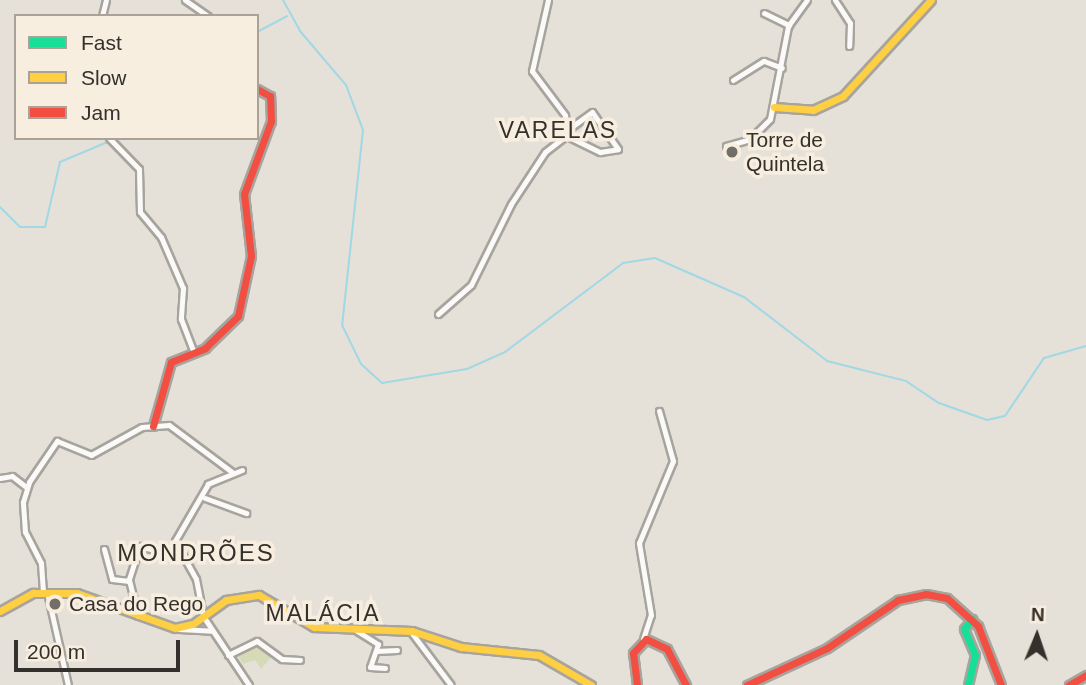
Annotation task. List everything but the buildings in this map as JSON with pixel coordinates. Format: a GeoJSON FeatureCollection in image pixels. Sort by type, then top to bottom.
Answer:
{"type":"FeatureCollection","features":[{"type":"Feature","properties":{"kind":"main road"},"geometry":{"type":"LineString","coordinates":[[774,107],[807,111],[832,103],[930,0]]}},
{"type":"Feature","properties":{"kind":"main road"},"geometry":{"type":"LineString","coordinates":[[153,426],[170,363],[194,353],[238,316],[251,256],[243,197],[272,120],[270,96],[259,90]]}},
{"type":"Feature","properties":{"kind":"main road"},"geometry":{"type":"LineString","coordinates":[[0,611],[45,592],[83,594],[139,619],[172,628],[203,616],[226,600],[254,594],[311,626],[357,631],[410,631],[458,646],[541,656],[591,685]]}},
{"type":"Feature","properties":{"kind":"main road"},"geometry":{"type":"LineString","coordinates":[[747,685],[827,648],[910,595],[944,596],[972,619],[988,642],[1001,685]]}},
{"type":"Feature","properties":{"kind":"main road"},"geometry":{"type":"LineString","coordinates":[[968,685],[975,655],[964,631],[972,619]]}},
{"type":"Feature","properties":{"kind":"main road"},"geometry":{"type":"LineString","coordinates":[[637,685],[633,655],[643,639],[666,648],[686,685]]}},
{"type":"Feature","properties":{"kind":"main road"},"geometry":{"type":"LineString","coordinates":[[1069,685],[1086,675]]}},
{"type":"Feature","properties":{"kind":"street"},"geometry":{"type":"LineString","coordinates":[[185,0],[205,14]]}},
{"type":"Feature","properties":{"kind":"street"},"geometry":{"type":"LineString","coordinates":[[548,0],[532,71],[569,128]]}},
{"type":"Feature","properties":{"kind":"street"},"geometry":{"type":"LineString","coordinates":[[726,146],[755,135],[774,107],[789,25],[807,0]]}},
{"type":"Feature","properties":{"kind":"street"},"geometry":{"type":"LineString","coordinates":[[835,0],[850,23],[849,46]]}},
{"type":"Feature","properties":{"kind":"street"},"geometry":{"type":"LineString","coordinates":[[764,13],[789,25]]}},
{"type":"Feature","properties":{"kind":"street"},"geometry":{"type":"LineString","coordinates":[[733,80],[761,62],[782,68]]}},
{"type":"Feature","properties":{"kind":"street"},"geometry":{"type":"LineString","coordinates":[[789,103],[832,103]]}},
{"type":"Feature","properties":{"kind":"street"},"geometry":{"type":"LineString","coordinates":[[438,314],[468,289],[511,204],[545,152],[567,136],[569,128],[592,112],[618,149],[598,152],[567,136]]}},
{"type":"Feature","properties":{"kind":"street"},"geometry":{"type":"LineString","coordinates":[[110,140],[139,169],[140,212],[161,237],[183,289],[181,319],[194,353]]}},
{"type":"Feature","properties":{"kind":"street"},"geometry":{"type":"LineString","coordinates":[[643,639],[651,615],[639,542],[673,461],[659,411]]}},
{"type":"Feature","properties":{"kind":"street"},"geometry":{"type":"LineString","coordinates":[[68,685],[45,592],[41,562],[25,531],[26,487],[59,440],[91,455],[153,426],[179,428],[232,472]]}},
{"type":"Feature","properties":{"kind":"street"},"geometry":{"type":"LineString","coordinates":[[242,470],[208,484],[205,498],[176,538],[197,582],[203,616],[248,685]]}},
{"type":"Feature","properties":{"kind":"street"},"geometry":{"type":"LineString","coordinates":[[0,478],[12,476],[26,487]]}},
{"type":"Feature","properties":{"kind":"street"},"geometry":{"type":"LineString","coordinates":[[205,498],[246,513]]}},
{"type":"Feature","properties":{"kind":"street"},"geometry":{"type":"LineString","coordinates":[[139,619],[129,581],[141,545],[184,558]]}},
{"type":"Feature","properties":{"kind":"street"},"geometry":{"type":"LineString","coordinates":[[104,549],[111,578],[129,581]]}},
{"type":"Feature","properties":{"kind":"street"},"geometry":{"type":"LineString","coordinates":[[172,628],[212,631]]}},
{"type":"Feature","properties":{"kind":"street"},"geometry":{"type":"LineString","coordinates":[[357,631],[389,650]]}},
{"type":"Feature","properties":{"kind":"street"},"geometry":{"type":"LineString","coordinates":[[410,631],[451,685]]}},
{"type":"Feature","properties":{"kind":"street"},"geometry":{"type":"LineString","coordinates":[[228,655],[257,641],[282,659],[300,660]]}},
{"type":"Feature","properties":{"kind":"street"},"geometry":{"type":"LineString","coordinates":[[377,642],[370,667],[385,668]]}},
{"type":"Feature","properties":{"kind":"street"},"geometry":{"type":"LineString","coordinates":[[376,651],[397,650]]}},
{"type":"Feature","properties":{"kind":"green space"},"geometry":{"type":"Polygon","coordinates":[[[256,643],[273,655],[261,669],[255,660],[243,664],[236,653],[256,643]]]}},
{"type":"Feature","properties":{"kind":"waterway"},"geometry":{"type":"LineString","coordinates":[[283,0],[300,31],[346,85],[363,130],[342,325],[361,364],[382,383],[467,369],[505,352],[623,263],[655,258],[744,297],[827,361],[906,381],[939,403],[987,420],[1005,416],[1044,358],[1086,346]]}},
{"type":"Feature","properties":{"kind":"waterway"},"geometry":{"type":"LineString","coordinates":[[259,31],[287,16]]}},
{"type":"Feature","properties":{"kind":"waterway"},"geometry":{"type":"LineString","coordinates":[[0,207],[20,227],[45,227],[60,162],[112,140]]}},
{"type":"Feature","properties":{"kind":"traffic: fast"},"geometry":{"type":"LineString","coordinates":[[968,685],[975,655],[964,629],[972,619]]}},
{"type":"Feature","properties":{"kind":"traffic: slow"},"geometry":{"type":"LineString","coordinates":[[774,107],[813,110],[843,96],[931,0]]}},
{"type":"Feature","properties":{"kind":"traffic: slow"},"geometry":{"type":"LineString","coordinates":[[0,611],[33,593],[77,593],[175,628],[193,624],[226,600],[259,595],[314,627],[412,631],[461,647],[539,655],[591,685]]}},
{"type":"Feature","properties":{"kind":"traffic: jam"},"geometry":{"type":"LineString","coordinates":[[153,426],[171,362],[205,348],[238,316],[251,256],[244,194],[271,121],[270,96],[259,90]]}},
{"type":"Feature","properties":{"kind":"traffic: jam"},"geometry":{"type":"LineString","coordinates":[[747,685],[827,648],[898,600],[926,594],[947,598],[978,626],[1001,685]]}},
{"type":"Feature","properties":{"kind":"traffic: jam"},"geometry":{"type":"LineString","coordinates":[[637,685],[633,653],[646,639],[667,649],[686,685]]}},
{"type":"Feature","properties":{"kind":"traffic: jam"},"geometry":{"type":"LineString","coordinates":[[1069,685],[1086,675]]}},
{"type":"Feature","properties":{"kind":"place","name":"Torre de Quintela"},"geometry":{"type":"Point","coordinates":[732,152]}},
{"type":"Feature","properties":{"kind":"place","name":"Casa do Rego"},"geometry":{"type":"Point","coordinates":[55,604]}},
{"type":"Feature","properties":{"kind":"district","name":"VARELAS"},"geometry":{"type":"Point","coordinates":[558,130]}},
{"type":"Feature","properties":{"kind":"district","name":"MONDRÕES"},"geometry":{"type":"Point","coordinates":[196,553]}},
{"type":"Feature","properties":{"kind":"district","name":"MALÁCIA"},"geometry":{"type":"Point","coordinates":[323,613]}}]}
